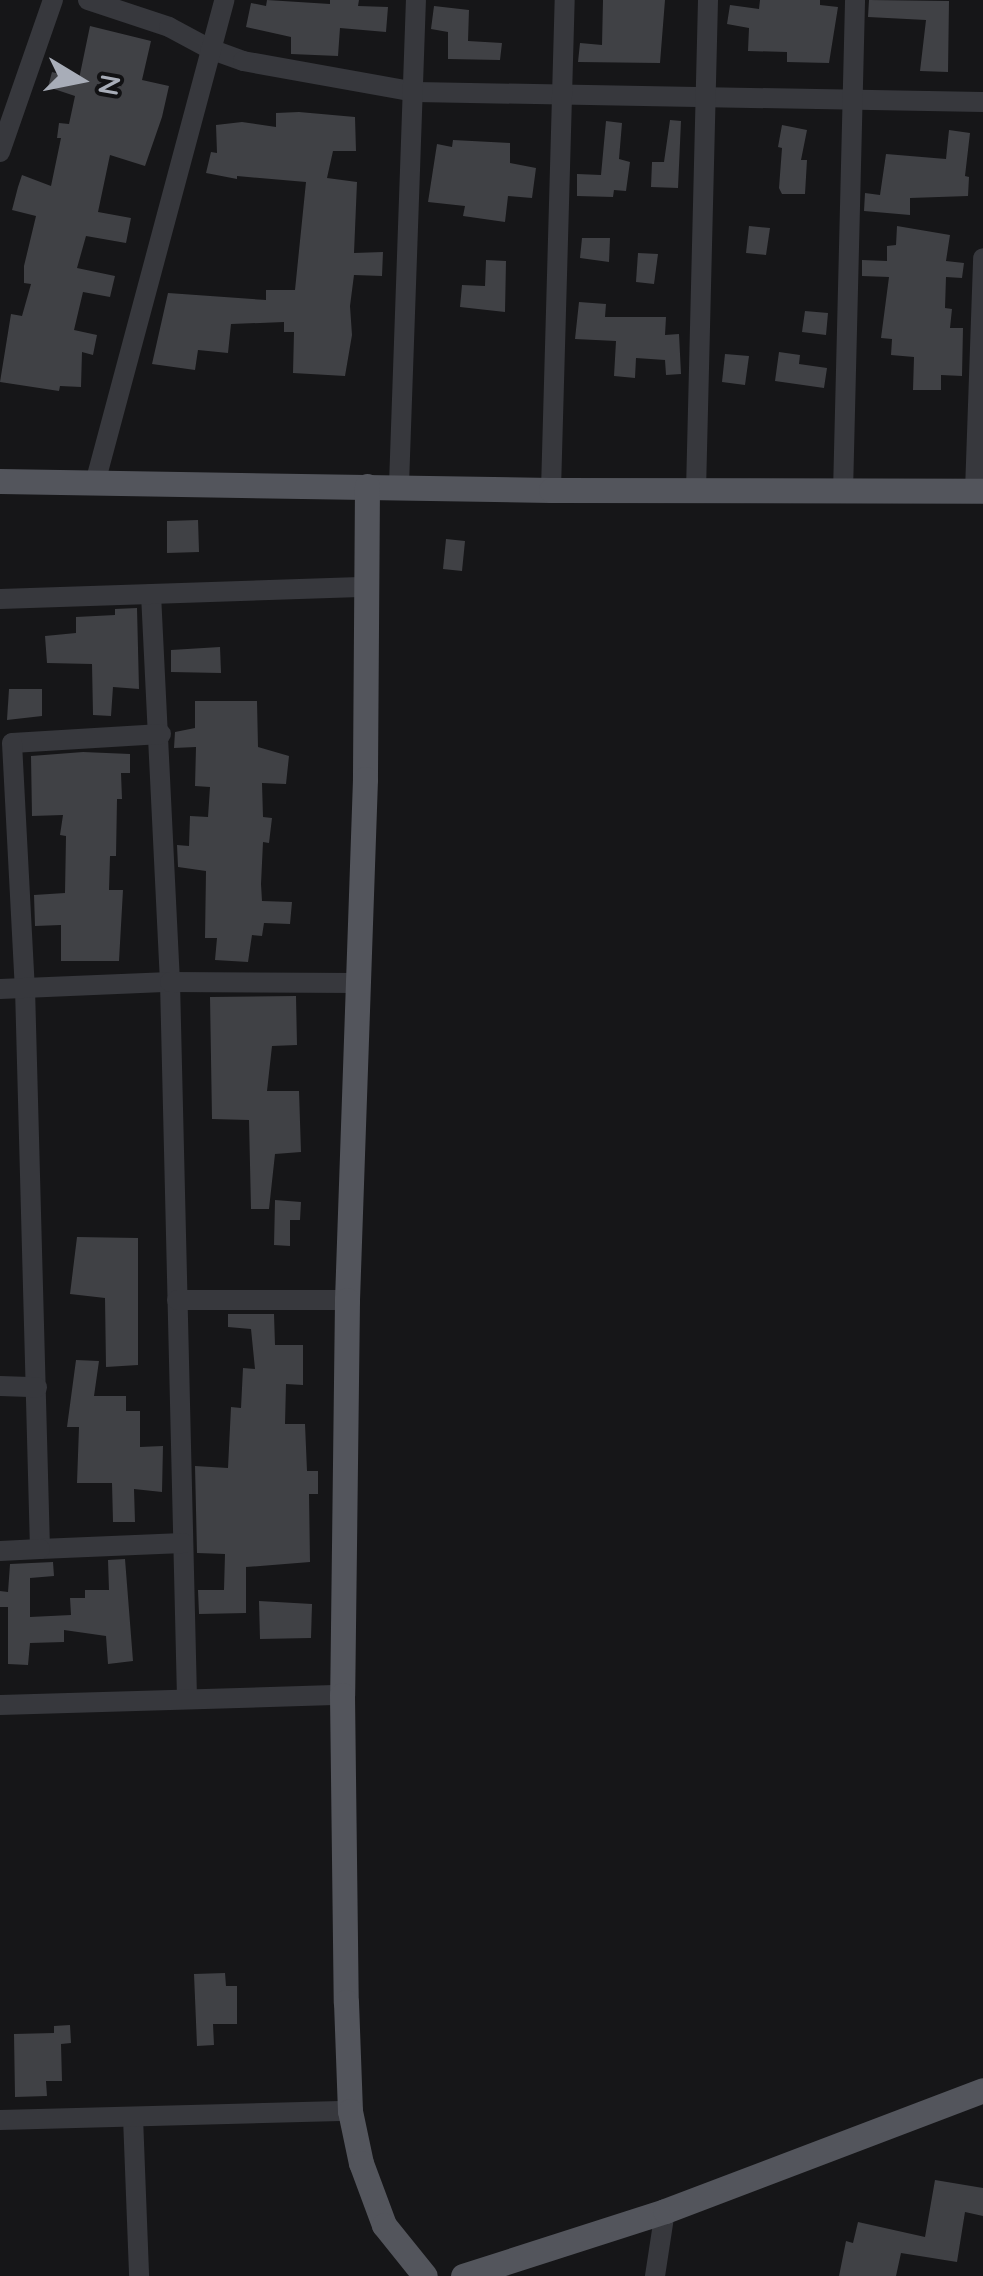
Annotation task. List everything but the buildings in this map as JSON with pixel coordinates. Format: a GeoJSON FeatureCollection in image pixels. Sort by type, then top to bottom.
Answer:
{"type":"FeatureCollection","features":[{"type":"Feature","properties":{"kind":"main road"},"geometry":{"type":"LineString","coordinates":[[0,481],[551,490],[979,491]]}},
{"type":"Feature","properties":{"kind":"main road"},"geometry":{"type":"LineString","coordinates":[[367,486],[368,587],[347,1300],[342,1694],[350,2111],[378,2212],[396,2244],[425,2276]]}},
{"type":"Feature","properties":{"kind":"main road"},"geometry":{"type":"LineString","coordinates":[[478,2274],[665,2212],[983,2090]]}},
{"type":"Feature","properties":{"kind":"street"},"geometry":{"type":"LineString","coordinates":[[0,152],[53,0]]}},
{"type":"Feature","properties":{"kind":"street"},"geometry":{"type":"LineString","coordinates":[[88,0],[169,27],[210,49],[280,69],[416,92],[983,102]]}},
{"type":"Feature","properties":{"kind":"street"},"geometry":{"type":"LineString","coordinates":[[94,483],[224,0]]}},
{"type":"Feature","properties":{"kind":"street"},"geometry":{"type":"LineString","coordinates":[[399,485],[416,92],[416,0]]}},
{"type":"Feature","properties":{"kind":"street"},"geometry":{"type":"LineString","coordinates":[[551,490],[565,0]]}},
{"type":"Feature","properties":{"kind":"street"},"geometry":{"type":"LineString","coordinates":[[696,491],[708,0]]}},
{"type":"Feature","properties":{"kind":"street"},"geometry":{"type":"LineString","coordinates":[[843,492],[855,0]]}},
{"type":"Feature","properties":{"kind":"street"},"geometry":{"type":"LineString","coordinates":[[979,491],[983,258]]}},
{"type":"Feature","properties":{"kind":"street"},"geometry":{"type":"LineString","coordinates":[[0,598],[368,587]]}},
{"type":"Feature","properties":{"kind":"street"},"geometry":{"type":"LineString","coordinates":[[151,594],[170,982],[187,1696]]}},
{"type":"Feature","properties":{"kind":"street"},"geometry":{"type":"LineString","coordinates":[[40,1549],[25,988],[6,743],[160,734]]}},
{"type":"Feature","properties":{"kind":"street"},"geometry":{"type":"LineString","coordinates":[[0,988],[170,982],[357,983]]}},
{"type":"Feature","properties":{"kind":"street"},"geometry":{"type":"LineString","coordinates":[[177,1300],[347,1300]]}},
{"type":"Feature","properties":{"kind":"street"},"geometry":{"type":"LineString","coordinates":[[0,1386],[37,1387]]}},
{"type":"Feature","properties":{"kind":"street"},"geometry":{"type":"LineString","coordinates":[[0,1551],[183,1543]]}},
{"type":"Feature","properties":{"kind":"street"},"geometry":{"type":"LineString","coordinates":[[0,1706],[187,1696],[342,1694]]}},
{"type":"Feature","properties":{"kind":"street"},"geometry":{"type":"LineString","coordinates":[[0,2120],[350,2111]]}},
{"type":"Feature","properties":{"kind":"street"},"geometry":{"type":"LineString","coordinates":[[133,2117],[139,2276]]}},
{"type":"Feature","properties":{"kind":"street"},"geometry":{"type":"LineString","coordinates":[[655,2276],[665,2212]]}}]}
